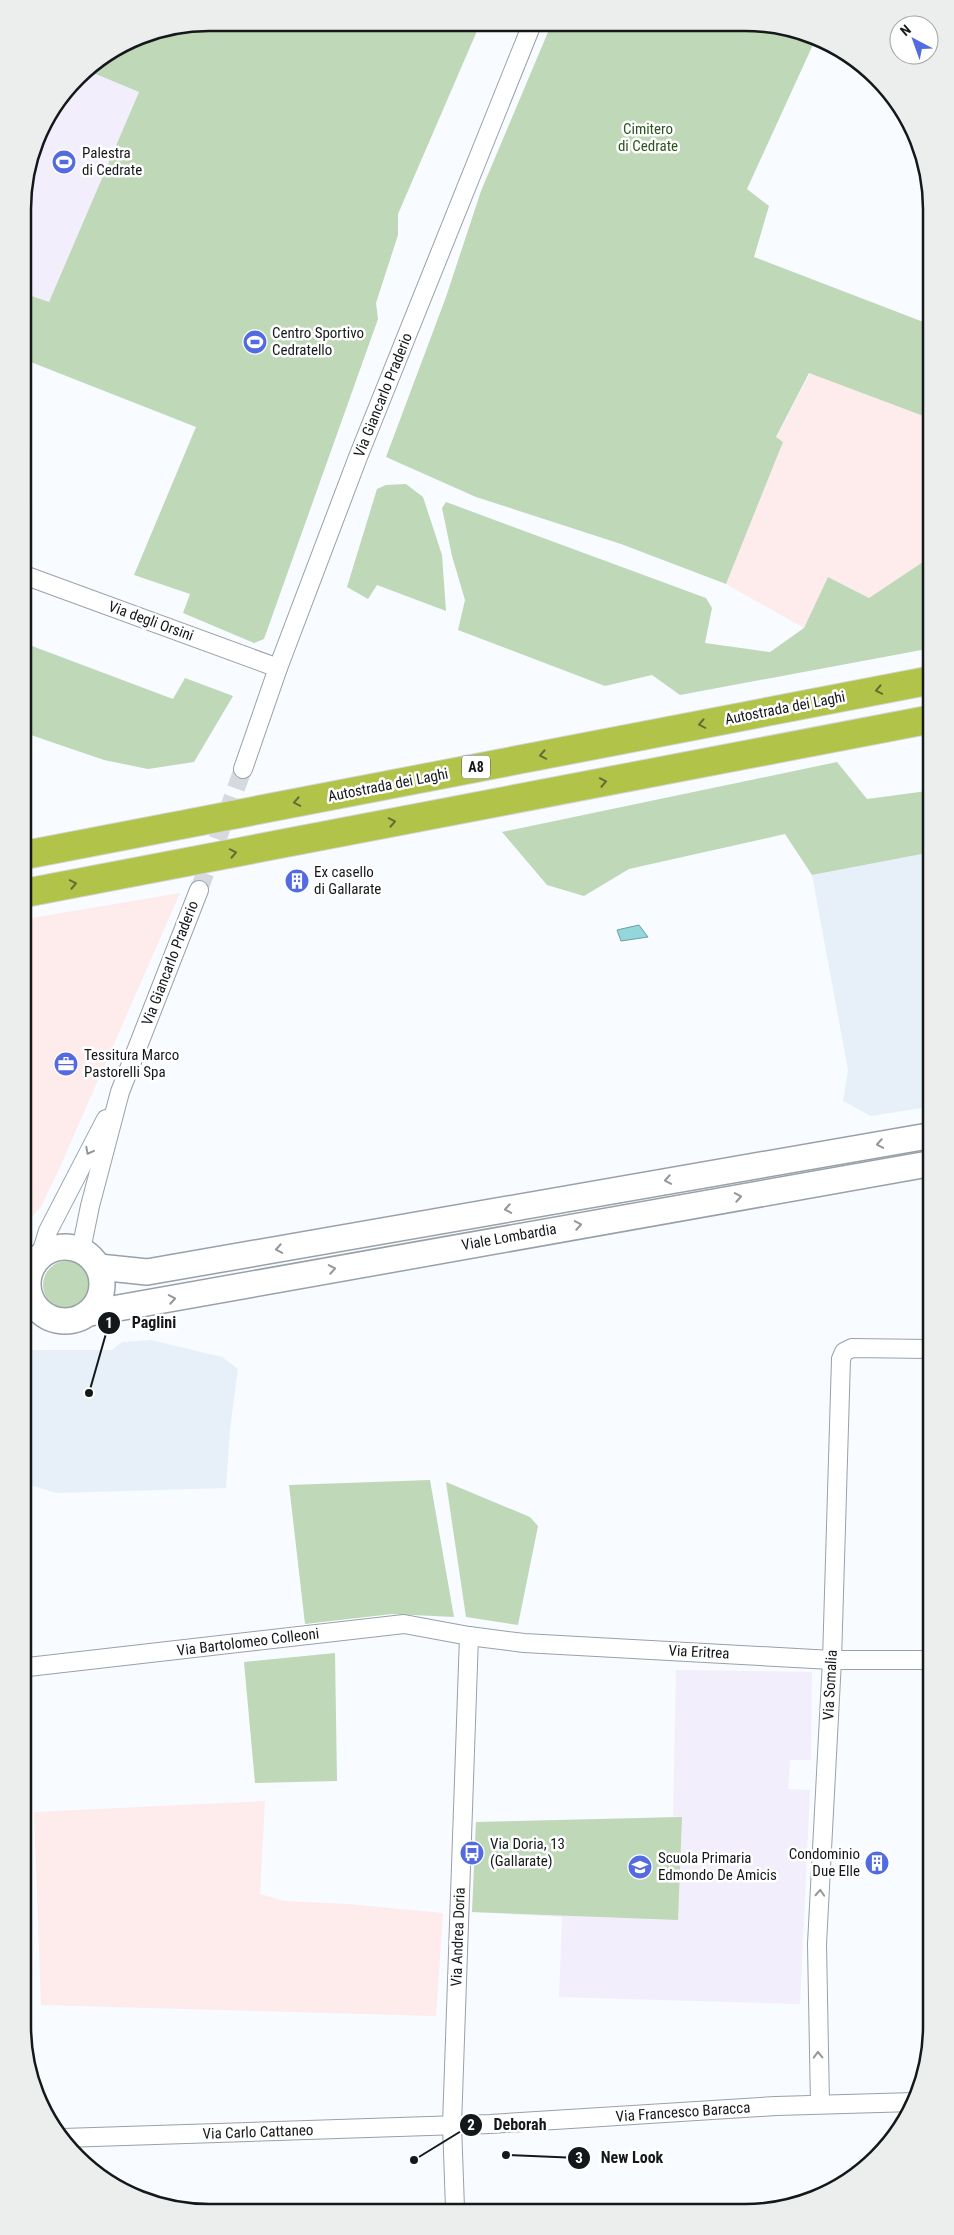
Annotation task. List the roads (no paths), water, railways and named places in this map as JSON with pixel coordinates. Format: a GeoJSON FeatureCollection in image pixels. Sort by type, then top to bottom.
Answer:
{"type":"FeatureCollection","features":[{"type":"Feature","properties":{"kind":"highway","name":"Autostrada dei Laghi"},"geometry":{"type":"LineString","coordinates":[[31,854],[923,682]]}},
{"type":"Feature","properties":{"kind":"highway"},"geometry":{"type":"LineString","coordinates":[[31,892],[923,721]]}},
{"type":"Feature","properties":{"kind":"main road","name":"Viale Lombardia"},"geometry":{"type":"LineString","coordinates":[[99,1267],[147,1272],[923,1137]]}},
{"type":"Feature","properties":{"kind":"main road","name":"Viale Lombardia"},"geometry":{"type":"LineString","coordinates":[[90,1313],[923,1165]]}},
{"type":"Feature","properties":{"kind":"main road"},"geometry":{"type":"LineString","coordinates":[[31,1298],[36,1320],[74,1321],[90,1313],[98,1303],[103,1282],[99,1267],[92,1258],[81,1250],[67,1247],[54,1248],[33,1264]]}},
{"type":"Feature","properties":{"kind":"street","name":"Via Giancarlo Praderio"},"geometry":{"type":"LineString","coordinates":[[243,769],[278,668],[358,457],[529,31]]}},
{"type":"Feature","properties":{"kind":"street","name":"Via degli Orsini"},"geometry":{"type":"LineString","coordinates":[[31,578],[278,668]]}},
{"type":"Feature","properties":{"kind":"street","name":"Via Giancarlo Praderio"},"geometry":{"type":"LineString","coordinates":[[33,1264],[65,1196],[120,1092],[199,890]]}},
{"type":"Feature","properties":{"kind":"street","name":"Via Giancarlo Praderio"},"geometry":{"type":"LineString","coordinates":[[81,1250],[90,1206],[120,1092]]}},
{"type":"Feature","properties":{"kind":"street","name":"Via Somalia"},"geometry":{"type":"LineString","coordinates":[[820,2104],[817,1944],[832,1660],[841,1358],[844,1352],[852,1348],[923,1348]]}},
{"type":"Feature","properties":{"kind":"street","name":"Via Bartolomeo Colleoni"},"geometry":{"type":"LineString","coordinates":[[31,1667],[404,1624],[469,1636]]}},
{"type":"Feature","properties":{"kind":"street","name":"Via Eritrea"},"geometry":{"type":"LineString","coordinates":[[469,1636],[524,1643],[832,1660],[923,1660]]}},
{"type":"Feature","properties":{"kind":"street","name":"Via Andrea Doria"},"geometry":{"type":"LineString","coordinates":[[455,2204],[452,2125],[469,1636]]}},
{"type":"Feature","properties":{"kind":"street","name":"Via Francesco Baracca"},"geometry":{"type":"LineString","coordinates":[[452,2125],[820,2104],[905,2102]]}},
{"type":"Feature","properties":{"kind":"street","name":"Via Carlo Cattaneo"},"geometry":{"type":"LineString","coordinates":[[71,2138],[452,2125]]}},
{"type":"Feature","properties":{"kind":"water"},"geometry":{"type":"Polygon","coordinates":[[[639,925],[648,937],[621,941],[617,930],[639,925]]]}},
{"type":"Feature","properties":{"kind":"tunnel"},"geometry":{"type":"LineString","coordinates":[[199,890],[243,769]]}},
{"type":"Feature","properties":{"kind":"place","name":"Palestra di Cedrate"},"geometry":{"type":"Point","coordinates":[64,162]}},
{"type":"Feature","properties":{"kind":"place","name":"Centro Sportivo Cedratello"},"geometry":{"type":"Point","coordinates":[255,342]}},
{"type":"Feature","properties":{"kind":"place","name":"Ex casello di Gallarate"},"geometry":{"type":"Point","coordinates":[297,881]}},
{"type":"Feature","properties":{"kind":"place","name":"Tessitura Marco Pastorelli Spa"},"geometry":{"type":"Point","coordinates":[66,1064]}},
{"type":"Feature","properties":{"kind":"place","name":"Paglini"},"geometry":{"type":"Point","coordinates":[89,1393]}},
{"type":"Feature","properties":{"kind":"place","name":"Via Doria, 13 (Gallarate)"},"geometry":{"type":"Point","coordinates":[472,1853]}},
{"type":"Feature","properties":{"kind":"place","name":"Condominio Due Elle"},"geometry":{"type":"Point","coordinates":[877,1863]}},
{"type":"Feature","properties":{"kind":"place","name":"Scuola Primaria Edmondo De Amicis"},"geometry":{"type":"Point","coordinates":[640,1867]}},
{"type":"Feature","properties":{"kind":"place","name":"New Look"},"geometry":{"type":"Point","coordinates":[506,2155]}},
{"type":"Feature","properties":{"kind":"place","name":"Deborah"},"geometry":{"type":"Point","coordinates":[414,2160]}},
{"type":"Feature","properties":{"kind":"park label","name":"Cimitero di Cedrate"},"geometry":{"type":"Point","coordinates":[648,138]}}]}
